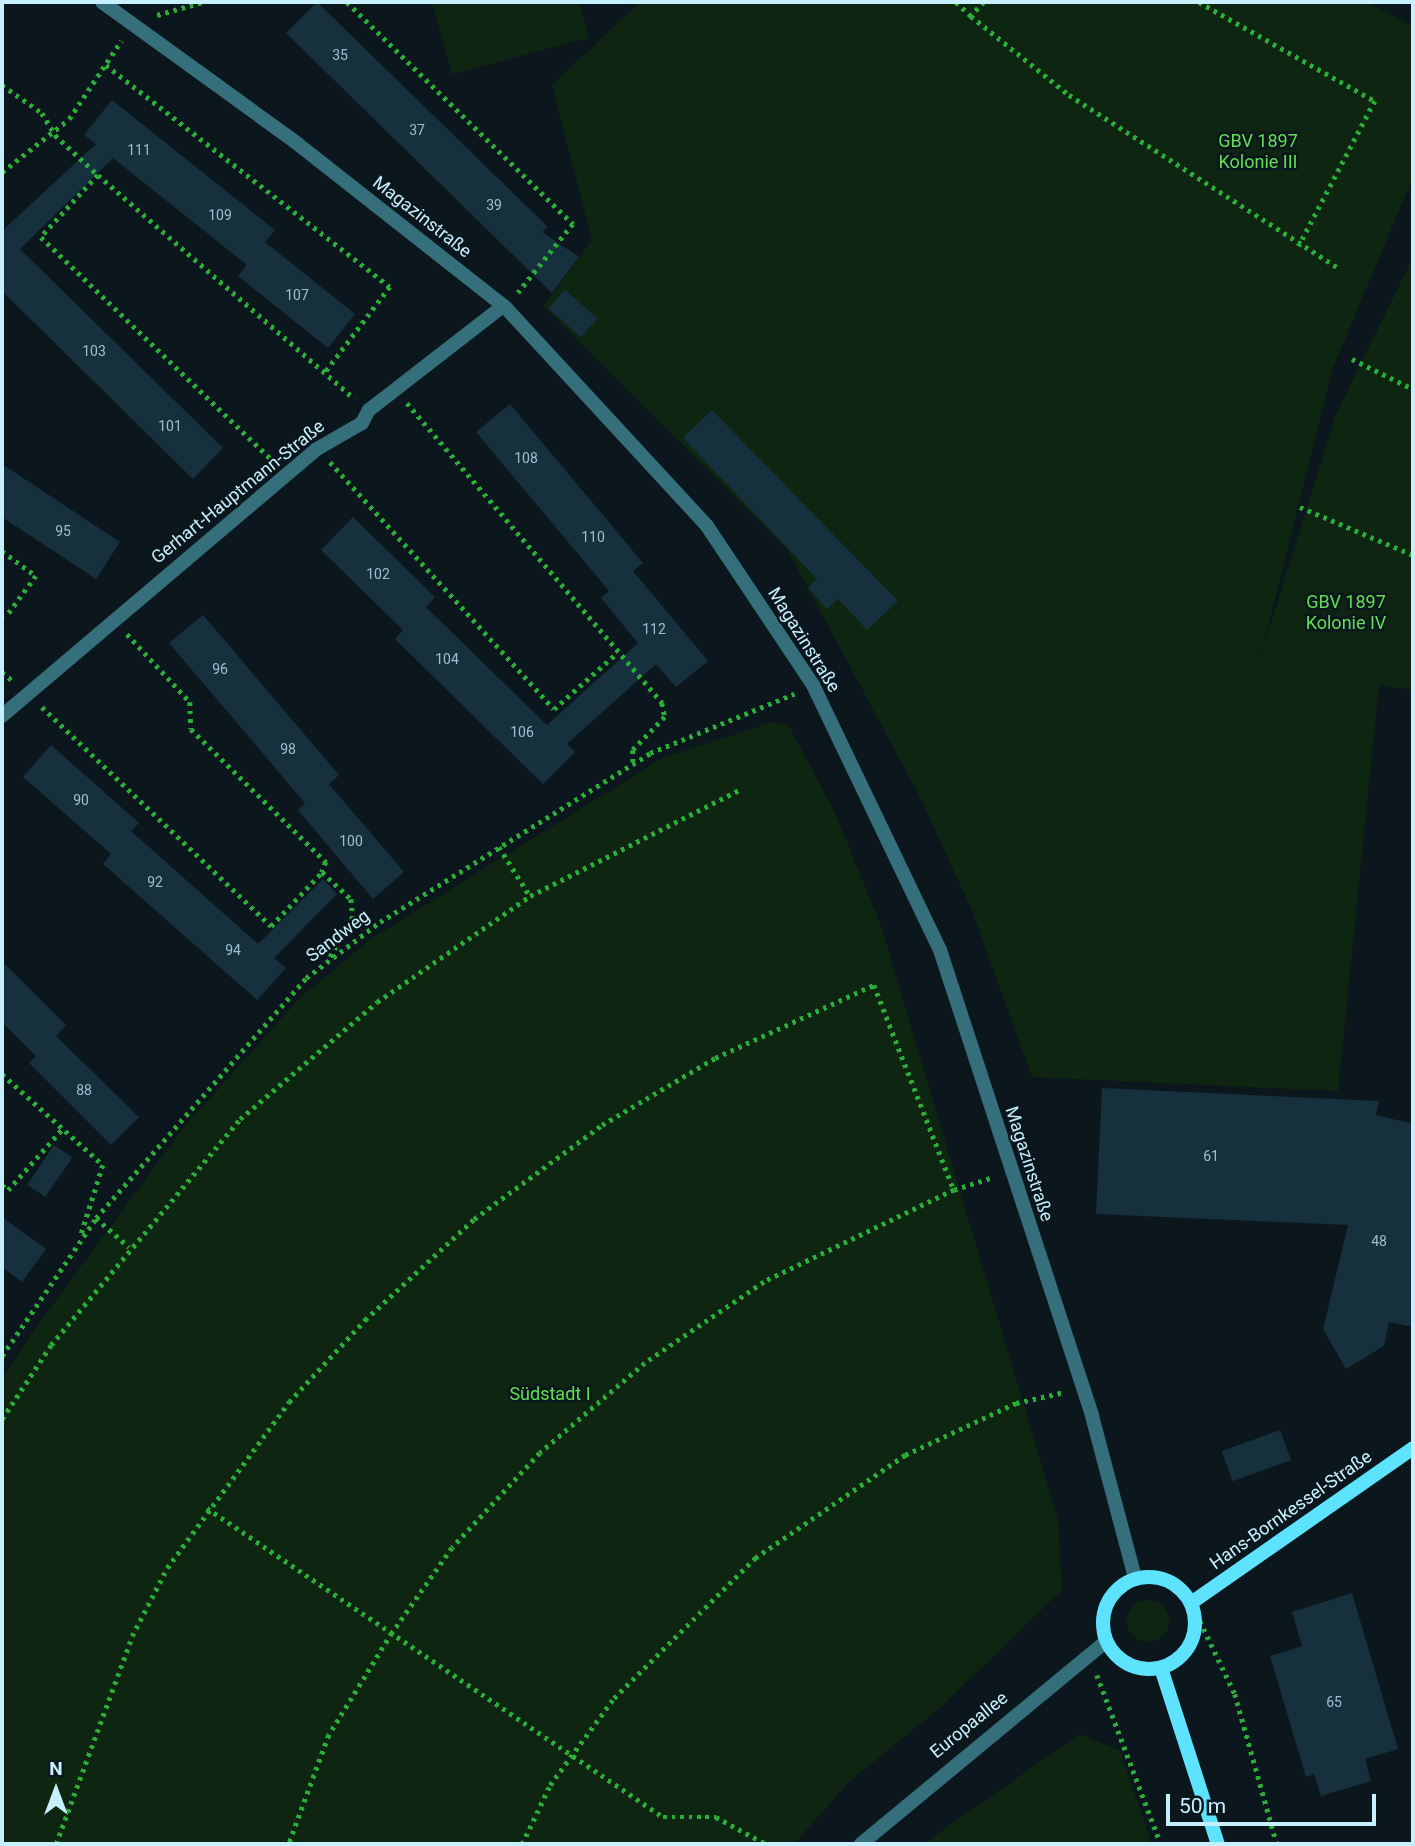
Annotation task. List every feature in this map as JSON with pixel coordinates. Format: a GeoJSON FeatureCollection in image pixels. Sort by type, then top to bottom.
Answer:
{"type":"FeatureCollection","features":[{"type":"Feature","properties":{"kind":"street","name":"Magazinstraße"},"geometry":{"type":"LineString","coordinates":[[102,2],[134,22],[505,307],[707,526],[813,684],[940,950],[1082,1388],[1135,1578]]}},
{"type":"Feature","properties":{"kind":"street","name":"Gerhart-Hauptmann-Straße"},"geometry":{"type":"LineString","coordinates":[[2,716],[113,618],[317,449],[362,423],[369,410],[505,307]]}},
{"type":"Feature","properties":{"kind":"street","name":"Hans-Bornkessel-Straße"},"geometry":{"type":"LineString","coordinates":[[1191,1603],[1413,1448]]}},
{"type":"Feature","properties":{"kind":"street"},"geometry":{"type":"LineString","coordinates":[[1135,1578],[1174,1583],[1191,1603],[1195,1619],[1187,1650],[1161,1668],[1130,1665],[1106,1641],[1102,1620],[1109,1597],[1135,1578]]}},
{"type":"Feature","properties":{"kind":"street","name":"Europaallee"},"geometry":{"type":"LineString","coordinates":[[861,1844],[1106,1641]]}},
{"type":"Feature","properties":{"kind":"street"},"geometry":{"type":"LineString","coordinates":[[1161,1668],[1218,1844]]}},
{"type":"Feature","properties":{"kind":"path"},"geometry":{"type":"LineString","coordinates":[[2,172],[55,135],[134,22],[203,2]]}},
{"type":"Feature","properties":{"kind":"path"},"geometry":{"type":"LineString","coordinates":[[347,2],[573,224],[505,307]]}},
{"type":"Feature","properties":{"kind":"path"},"geometry":{"type":"LineString","coordinates":[[956,2],[1069,95],[1298,246],[1337,267]]}},
{"type":"Feature","properties":{"kind":"path"},"geometry":{"type":"LineString","coordinates":[[971,16],[984,2]]}},
{"type":"Feature","properties":{"kind":"path"},"geometry":{"type":"LineString","coordinates":[[1199,2],[1375,101],[1298,246]]}},
{"type":"Feature","properties":{"kind":"path"},"geometry":{"type":"LineString","coordinates":[[106,65],[390,287],[324,374]]}},
{"type":"Feature","properties":{"kind":"path"},"geometry":{"type":"LineString","coordinates":[[2,85],[43,113],[55,135],[98,175],[324,374],[369,410]]}},
{"type":"Feature","properties":{"kind":"path"},"geometry":{"type":"LineString","coordinates":[[98,175],[41,237],[287,474]]}},
{"type":"Feature","properties":{"kind":"path"},"geometry":{"type":"LineString","coordinates":[[1352,359],[1413,389]]}},
{"type":"Feature","properties":{"kind":"path"},"geometry":{"type":"LineString","coordinates":[[395,390],[662,703],[666,717],[633,750],[633,764]]}},
{"type":"Feature","properties":{"kind":"path"},"geometry":{"type":"LineString","coordinates":[[317,449],[554,709],[617,653]]}},
{"type":"Feature","properties":{"kind":"path"},"geometry":{"type":"LineString","coordinates":[[1300,507],[1413,555]]}},
{"type":"Feature","properties":{"kind":"path"},"geometry":{"type":"LineString","coordinates":[[2,551],[36,576],[6,617]]}},
{"type":"Feature","properties":{"kind":"path"},"geometry":{"type":"LineString","coordinates":[[2,672],[28,692],[271,926],[322,872],[326,862],[191,729],[190,702],[113,618]]}},
{"type":"Feature","properties":{"kind":"path","name":"Sandweg"},"geometry":{"type":"LineString","coordinates":[[2,1356],[96,1218],[194,1101],[327,962],[499,847],[633,764],[813,684]]}},
{"type":"Feature","properties":{"kind":"path"},"geometry":{"type":"LineString","coordinates":[[2,1419],[129,1247],[240,1119],[377,1002],[530,896],[741,789]]}},
{"type":"Feature","properties":{"kind":"path"},"geometry":{"type":"LineString","coordinates":[[499,847],[530,896]]}},
{"type":"Feature","properties":{"kind":"path"},"geometry":{"type":"LineString","coordinates":[[322,872],[355,908],[327,962]]}},
{"type":"Feature","properties":{"kind":"path"},"geometry":{"type":"LineString","coordinates":[[56,1844],[132,1636],[207,1508],[355,1330],[474,1219],[602,1125],[715,1058],[806,1013],[874,985],[954,1190]]}},
{"type":"Feature","properties":{"kind":"path"},"geometry":{"type":"LineString","coordinates":[[2,1074],[103,1165],[80,1240]]}},
{"type":"Feature","properties":{"kind":"path"},"geometry":{"type":"LineString","coordinates":[[2,1185],[8,1190],[63,1128]]}},
{"type":"Feature","properties":{"kind":"path"},"geometry":{"type":"LineString","coordinates":[[289,1844],[329,1735],[392,1633],[452,1548],[540,1454],[645,1363],[764,1282],[954,1190],[1011,1171]]}},
{"type":"Feature","properties":{"kind":"path"},"geometry":{"type":"LineString","coordinates":[[96,1218],[129,1247]]}},
{"type":"Feature","properties":{"kind":"path"},"geometry":{"type":"LineString","coordinates":[[522,1844],[569,1754],[675,1631],[755,1558],[834,1500],[970,1423],[1023,1401],[1082,1388]]}},
{"type":"Feature","properties":{"kind":"path"},"geometry":{"type":"LineString","coordinates":[[207,1508],[663,1817],[716,1817],[766,1844]]}},
{"type":"Feature","properties":{"kind":"path"},"geometry":{"type":"LineString","coordinates":[[1191,1603],[1235,1694],[1277,1844]]}},
{"type":"Feature","properties":{"kind":"path"},"geometry":{"type":"LineString","coordinates":[[1089,1654],[1161,1844]]}},
{"type":"Feature","properties":{"kind":"green space"},"geometry":{"type":"Polygon","coordinates":[[[432,2],[579,2],[589,38],[452,74],[432,2]]]}},
{"type":"Feature","properties":{"kind":"green space"},"geometry":{"type":"Polygon","coordinates":[[[640,2],[1366,2],[1413,26],[1413,177],[1332,370],[1261,655],[1336,414],[1413,258],[1413,690],[1379,685],[1338,1091],[1032,1077],[971,908],[919,795],[787,549],[544,306],[592,240],[552,85],[640,2]]]}},
{"type":"Feature","properties":{"kind":"green space","name":"Südstadt I"},"geometry":{"type":"Polygon","coordinates":[[[773,722],[789,726],[836,815],[881,926],[1058,1520],[1062,1590],[941,1707],[849,1782],[794,1844],[2,1844],[2,1378],[37,1326],[184,1127],[300,998],[371,939],[663,758],[773,722]]]}},
{"type":"Feature","properties":{"kind":"green space"},"geometry":{"type":"Polygon","coordinates":[[[1148,1600],[1163,1606],[1169,1621],[1163,1636],[1148,1642],[1133,1636],[1127,1621],[1133,1606],[1148,1600]]]}},
{"type":"Feature","properties":{"kind":"green space"},"geometry":{"type":"Polygon","coordinates":[[[1080,1734],[1120,1751],[1152,1844],[923,1844],[1080,1734]]]}},
{"type":"Feature","properties":{"kind":"building"},"geometry":{"type":"Polygon","coordinates":[[[317,2],[548,227],[542,232],[579,257],[552,293],[286,33],[317,2]]]}},
{"type":"Feature","properties":{"kind":"building"},"geometry":{"type":"Polygon","coordinates":[[[112,100],[275,230],[265,242],[355,314],[328,348],[238,276],[247,265],[113,158],[20,249],[223,448],[193,479],[2,291],[2,231],[96,144],[84,135],[112,100]]]}},
{"type":"Feature","properties":{"kind":"building"},"geometry":{"type":"Polygon","coordinates":[[[565,290],[597,318],[581,337],[549,309],[565,290]]]}},
{"type":"Feature","properties":{"kind":"building"},"geometry":{"type":"Polygon","coordinates":[[[510,404],[643,563],[633,571],[708,661],[676,687],[656,664],[567,744],[575,752],[543,784],[395,639],[403,630],[321,550],[353,517],[435,597],[426,607],[547,725],[638,643],[601,598],[609,591],[476,432],[510,404]]]}},
{"type":"Feature","properties":{"kind":"building"},"geometry":{"type":"Polygon","coordinates":[[[712,410],[898,601],[867,630],[838,599],[827,609],[808,588],[817,579],[683,438],[712,410]]]}},
{"type":"Feature","properties":{"kind":"building"},"geometry":{"type":"Polygon","coordinates":[[[2,464],[120,542],[96,579],[2,517],[2,464]]]}},
{"type":"Feature","properties":{"kind":"building"},"geometry":{"type":"Polygon","coordinates":[[[203,615],[339,775],[329,784],[404,872],[373,899],[298,810],[305,803],[169,643],[203,615]]]}},
{"type":"Feature","properties":{"kind":"building"},"geometry":{"type":"Polygon","coordinates":[[[51,745],[139,823],[131,831],[258,944],[323,879],[337,894],[274,958],[286,968],[257,1000],[103,864],[111,854],[23,777],[51,745]]]}},
{"type":"Feature","properties":{"kind":"building"},"geometry":{"type":"Polygon","coordinates":[[[2,961],[66,1025],[56,1036],[139,1117],[111,1145],[29,1063],[36,1056],[2,1022],[2,961]]]}},
{"type":"Feature","properties":{"kind":"building"},"geometry":{"type":"Polygon","coordinates":[[[1102,1088],[1379,1101],[1376,1115],[1413,1124],[1413,1327],[1389,1322],[1384,1346],[1346,1369],[1323,1329],[1348,1225],[1096,1214],[1102,1088]]]}},
{"type":"Feature","properties":{"kind":"building"},"geometry":{"type":"Polygon","coordinates":[[[54,1145],[72,1157],[45,1197],[27,1185],[54,1145]]]}},
{"type":"Feature","properties":{"kind":"building"},"geometry":{"type":"Polygon","coordinates":[[[2,1217],[46,1249],[22,1282],[2,1267],[2,1217]]]}},
{"type":"Feature","properties":{"kind":"building"},"geometry":{"type":"Polygon","coordinates":[[[1280,1430],[1291,1460],[1233,1481],[1222,1451],[1280,1430]]]}},
{"type":"Feature","properties":{"kind":"building"},"geometry":{"type":"Polygon","coordinates":[[[1352,1593],[1398,1749],[1365,1759],[1371,1781],[1321,1796],[1314,1774],[1306,1777],[1270,1656],[1302,1646],[1292,1612],[1352,1593]]]}},
{"type":"Feature","properties":{"kind":"park label","name":"GBV 1897 Kolonie III"},"geometry":{"type":"Point","coordinates":[1258,152]}},
{"type":"Feature","properties":{"kind":"park label","name":"GBV 1897 Kolonie IV"},"geometry":{"type":"Point","coordinates":[1346,613]}}]}
